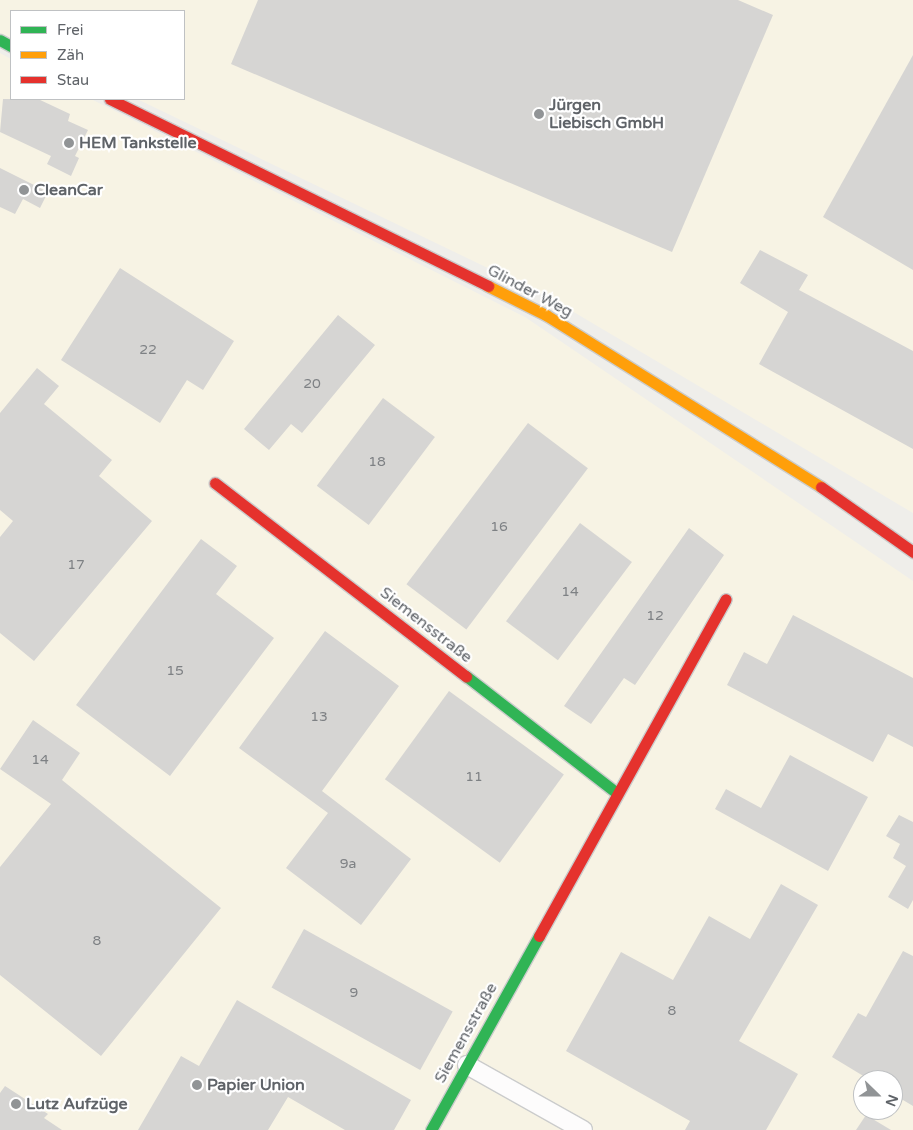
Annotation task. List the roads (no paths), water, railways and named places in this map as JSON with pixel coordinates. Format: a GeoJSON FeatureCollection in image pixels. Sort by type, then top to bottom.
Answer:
{"type":"FeatureCollection","features":[{"type":"Feature","properties":{"kind":"street","name":"Glinder Weg"},"geometry":{"type":"LineString","coordinates":[[112,100],[546,315],[795,469],[913,552]]}},
{"type":"Feature","properties":{"kind":"street","name":"Siemensstraße"},"geometry":{"type":"LineString","coordinates":[[215,483],[617,793]]}},
{"type":"Feature","properties":{"kind":"street","name":"Siemensstraße"},"geometry":{"type":"LineString","coordinates":[[431,1130],[726,599]]}},
{"type":"Feature","properties":{"kind":"street"},"geometry":{"type":"LineString","coordinates":[[467,1065],[583,1130]]}},
{"type":"Feature","properties":{"kind":"place","name":"Jürgen Liebisch GmbH"},"geometry":{"type":"Point","coordinates":[539,114]}},
{"type":"Feature","properties":{"kind":"place","name":"HEM Tankstelle"},"geometry":{"type":"Point","coordinates":[69,143]}},
{"type":"Feature","properties":{"kind":"place","name":"CleanCar"},"geometry":{"type":"Point","coordinates":[24,190]}},
{"type":"Feature","properties":{"kind":"place","name":"Papier Union"},"geometry":{"type":"Point","coordinates":[197,1085]}},
{"type":"Feature","properties":{"kind":"place","name":"Lutz Aufzüge"},"geometry":{"type":"Point","coordinates":[16,1104]}}]}
